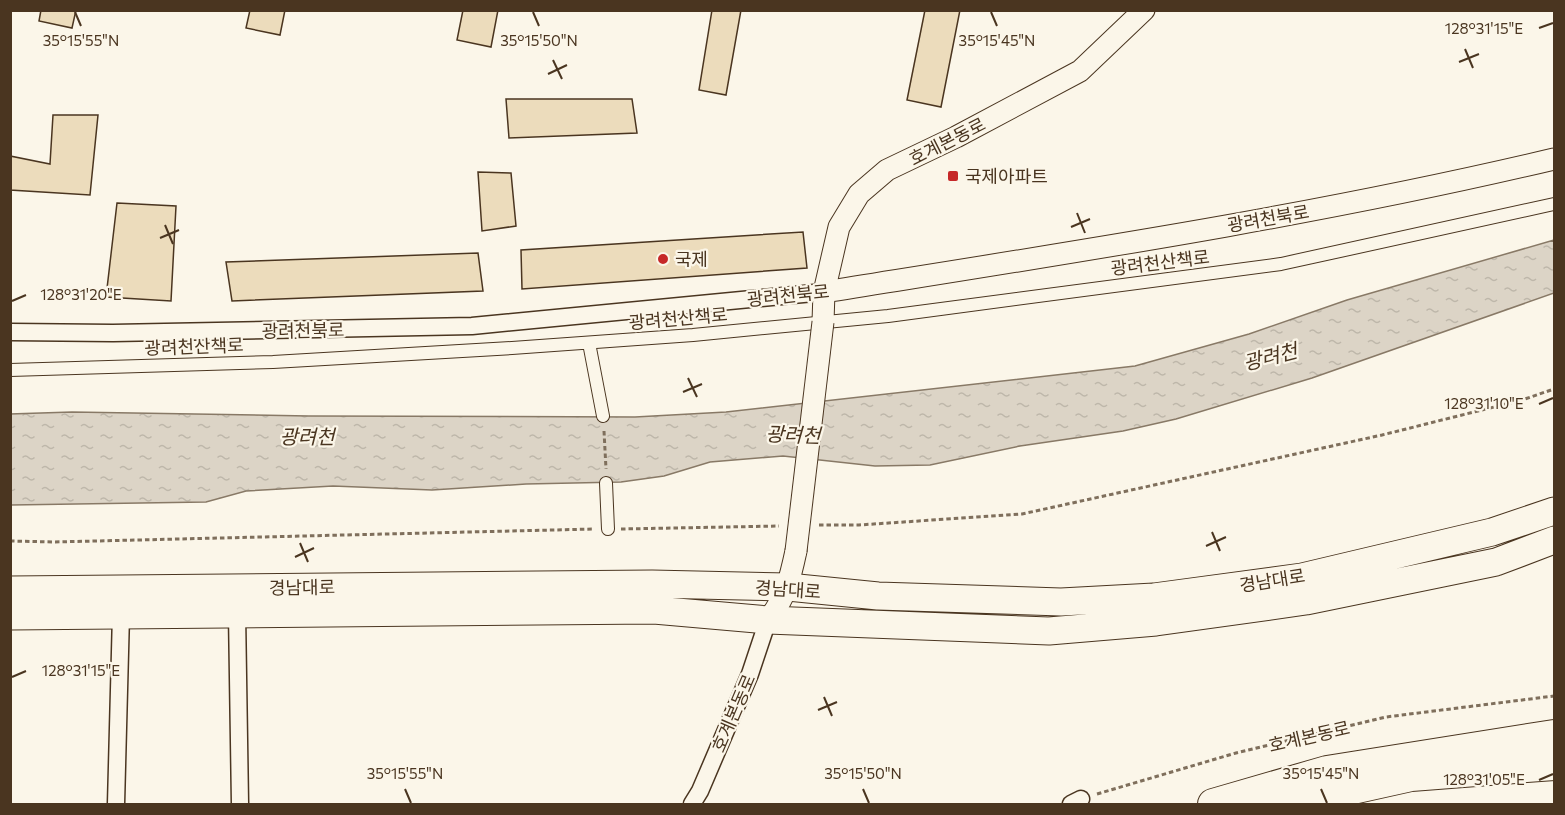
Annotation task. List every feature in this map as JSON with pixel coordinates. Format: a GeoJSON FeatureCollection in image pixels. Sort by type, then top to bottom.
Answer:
{"type":"FeatureCollection","features":[{"type":"Feature","properties":{"kind":"highway","name":"경남대로"},"geometry":{"type":"LineString","coordinates":[[10,590],[652,584],[788,587],[878,596],[1061,602],[1154,597],[1302,577],[1492,532],[1554,511]]}},
{"type":"Feature","properties":{"kind":"highway","name":"경남대로"},"geometry":{"type":"LineString","coordinates":[[10,616],[654,610],[768,620],[1049,631],[1156,622],[1306,601],[1496,562],[1554,540]]}},
{"type":"Feature","properties":{"kind":"highway"},"geometry":{"type":"LineString","coordinates":[[1213,804],[1327,771],[1554,735]]}},
{"type":"Feature","properties":{"kind":"highway"},"geometry":{"type":"LineString","coordinates":[[1285,804],[1411,776],[1554,765]]}},
{"type":"Feature","properties":{"kind":"highway"},"geometry":{"type":"LineString","coordinates":[[1360,804],[1412,795],[1554,780]]}},
{"type":"Feature","properties":{"kind":"street","name":"호계본동로"},"geometry":{"type":"LineString","coordinates":[[692,804],[700,791],[750,674],[768,620],[788,587],[796,551],[823,322],[824,292],[839,227],[859,194],[887,170],[956,137],[1080,72],[1144,10]]}},
{"type":"Feature","properties":{"kind":"street","name":"광려천북로"},"geometry":{"type":"LineString","coordinates":[[10,332],[113,333],[472,326],[824,292],[1182,234],[1440,187],[1554,159]]}},
{"type":"Feature","properties":{"kind":"street","name":"광려천산책로"},"geometry":{"type":"LineString","coordinates":[[10,370],[273,362],[589,343],[888,316],[1281,264],[1554,204]]}},
{"type":"Feature","properties":{"kind":"street"},"geometry":{"type":"LineString","coordinates":[[589,343],[603,416]]}},
{"type":"Feature","properties":{"kind":"street"},"geometry":{"type":"LineString","coordinates":[[606,483],[608,529]]}},
{"type":"Feature","properties":{"kind":"street"},"geometry":{"type":"LineString","coordinates":[[1492,532],[1554,506]]}},
{"type":"Feature","properties":{"kind":"street"},"geometry":{"type":"LineString","coordinates":[[1496,562],[1554,548]]}},
{"type":"Feature","properties":{"kind":"street"},"geometry":{"type":"LineString","coordinates":[[237,613],[240,804]]}},
{"type":"Feature","properties":{"kind":"street"},"geometry":{"type":"LineString","coordinates":[[116,804],[121,614]]}},
{"type":"Feature","properties":{"kind":"path"},"geometry":{"type":"LineString","coordinates":[[603,416],[606,483]]}},
{"type":"Feature","properties":{"kind":"path","name":"호계본동로"},"geometry":{"type":"LineString","coordinates":[[1076,802],[1236,753],[1386,717],[1554,696]]}},
{"type":"Feature","properties":{"kind":"water","name":"광려천"},"geometry":{"type":"Polygon","coordinates":[[[1554,240],[1554,293],[1312,378],[1176,419],[1123,431],[1020,446],[930,465],[875,466],[783,456],[710,462],[664,476],[621,482],[526,484],[432,490],[333,486],[246,491],[206,502],[11,505],[10,414],[72,412],[309,416],[635,417],[726,412],[1135,366],[1249,334],[1347,300],[1554,240]]]}},
{"type":"Feature","properties":{"kind":"building"},"geometry":{"type":"Polygon","coordinates":[[[41,10],[76,10],[72,28],[39,21],[41,10]]]}},
{"type":"Feature","properties":{"kind":"building"},"geometry":{"type":"Polygon","coordinates":[[[250,10],[285,10],[280,35],[246,28],[250,10]]]}},
{"type":"Feature","properties":{"kind":"building"},"geometry":{"type":"Polygon","coordinates":[[[463,10],[498,10],[491,47],[457,40],[463,10]]]}},
{"type":"Feature","properties":{"kind":"building"},"geometry":{"type":"Polygon","coordinates":[[[712,10],[741,10],[726,95],[699,90],[712,10]]]}},
{"type":"Feature","properties":{"kind":"building"},"geometry":{"type":"Polygon","coordinates":[[[925,10],[960,10],[941,107],[907,100],[925,10]]]}},
{"type":"Feature","properties":{"kind":"building"},"geometry":{"type":"Polygon","coordinates":[[[506,99],[632,99],[637,133],[509,138],[506,99]]]}},
{"type":"Feature","properties":{"kind":"building"},"geometry":{"type":"Polygon","coordinates":[[[53,115],[98,115],[90,195],[10,190],[10,156],[50,164],[53,115]]]}},
{"type":"Feature","properties":{"kind":"building"},"geometry":{"type":"Polygon","coordinates":[[[478,172],[511,173],[516,226],[482,231],[478,172]]]}},
{"type":"Feature","properties":{"kind":"building"},"geometry":{"type":"Polygon","coordinates":[[[117,203],[176,206],[171,301],[106,297],[117,203]]]}},
{"type":"Feature","properties":{"kind":"building","name":"국제"},"geometry":{"type":"Polygon","coordinates":[[[803,232],[807,268],[522,289],[521,250],[803,232]]]}},
{"type":"Feature","properties":{"kind":"building"},"geometry":{"type":"Polygon","coordinates":[[[478,253],[483,291],[232,301],[226,262],[478,253]]]}},
{"type":"Feature","properties":{"kind":"place","name":"국제아파트"},"geometry":{"type":"Point","coordinates":[953,176]}},
{"type":"Feature","properties":{"kind":"place","name":"국제"},"geometry":{"type":"Point","coordinates":[663,259]}}]}
